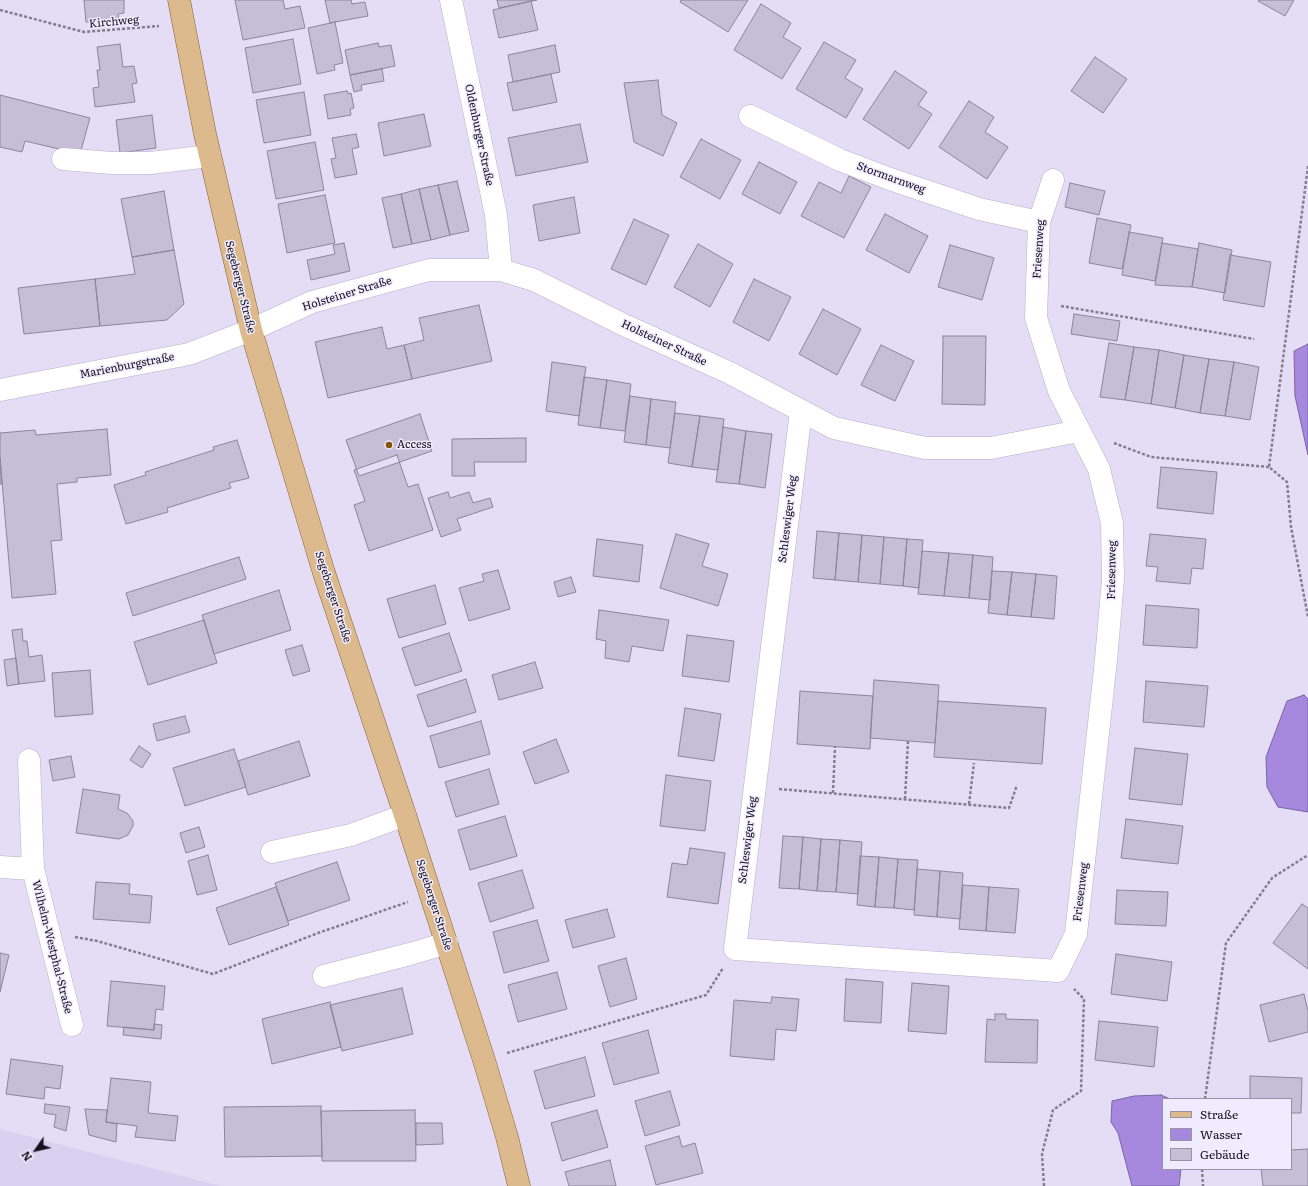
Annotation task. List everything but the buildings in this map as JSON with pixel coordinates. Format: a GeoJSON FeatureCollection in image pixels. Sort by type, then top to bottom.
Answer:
{"type":"FeatureCollection","features":[{"type":"Feature","properties":{"kind":"main road","name":"Segeberger Straße"},"geometry":{"type":"LineString","coordinates":[[179,0],[210,156],[251,330],[324,572],[447,943],[484,1060],[507,1137],[519,1186]]}},
{"type":"Feature","properties":{"kind":"street","name":"Oldenburger Straße"},"geometry":{"type":"LineString","coordinates":[[451,0],[496,215],[502,270]]}},
{"type":"Feature","properties":{"kind":"street","name":"Stormarnweg"},"geometry":{"type":"LineString","coordinates":[[750,116],[840,160],[890,179],[979,209],[1039,222]]}},
{"type":"Feature","properties":{"kind":"street"},"geometry":{"type":"LineString","coordinates":[[62,159],[111,164],[150,163],[210,156]]}},
{"type":"Feature","properties":{"kind":"street","name":"Friesenweg"},"geometry":{"type":"LineString","coordinates":[[1053,180],[1039,222],[1036,318],[1059,391],[1099,469],[1112,523],[1113,579],[1103,691],[1076,934],[1058,971]]}},
{"type":"Feature","properties":{"kind":"street","name":"Holsteiner Straße"},"geometry":{"type":"LineString","coordinates":[[251,330],[312,302],[429,270],[502,270],[534,280],[624,325],[730,373],[834,428],[925,448],[991,448],[1080,431]]}},
{"type":"Feature","properties":{"kind":"street","name":"Marienburgstraße"},"geometry":{"type":"LineString","coordinates":[[0,390],[189,354],[251,330]]}},
{"type":"Feature","properties":{"kind":"street","name":"Schleswiger Weg"},"geometry":{"type":"LineString","coordinates":[[735,949],[802,411]]}},
{"type":"Feature","properties":{"kind":"street","name":"Wilhelm-Westphal-Straße"},"geometry":{"type":"LineString","coordinates":[[29,760],[33,869],[72,1025]]}},
{"type":"Feature","properties":{"kind":"street"},"geometry":{"type":"LineString","coordinates":[[272,852],[351,835],[405,815]]}},
{"type":"Feature","properties":{"kind":"street","name":"Wilhelm-Westphal-Straße"},"geometry":{"type":"LineString","coordinates":[[0,867],[33,869]]}},
{"type":"Feature","properties":{"kind":"street"},"geometry":{"type":"LineString","coordinates":[[324,976],[447,943]]}},
{"type":"Feature","properties":{"kind":"street"},"geometry":{"type":"LineString","coordinates":[[735,949],[1058,971]]}},
{"type":"Feature","properties":{"kind":"path","name":"Kirchweg"},"geometry":{"type":"LineString","coordinates":[[0,10],[84,32],[183,24]]}},
{"type":"Feature","properties":{"kind":"path"},"geometry":{"type":"LineString","coordinates":[[1269,467],[1308,166]]}},
{"type":"Feature","properties":{"kind":"path"},"geometry":{"type":"LineString","coordinates":[[1036,302],[1254,339]]}},
{"type":"Feature","properties":{"kind":"path"},"geometry":{"type":"LineString","coordinates":[[1080,431],[1151,456],[1269,467],[1287,482],[1292,527],[1308,616]]}},
{"type":"Feature","properties":{"kind":"path"},"geometry":{"type":"LineString","coordinates":[[905,799],[908,741]]}},
{"type":"Feature","properties":{"kind":"path"},"geometry":{"type":"LineString","coordinates":[[833,793],[834,747]]}},
{"type":"Feature","properties":{"kind":"path"},"geometry":{"type":"LineString","coordinates":[[969,804],[974,763]]}},
{"type":"Feature","properties":{"kind":"path"},"geometry":{"type":"LineString","coordinates":[[755,787],[1009,808],[1017,785]]}},
{"type":"Feature","properties":{"kind":"path"},"geometry":{"type":"LineString","coordinates":[[1205,1098],[1226,943],[1272,878],[1308,856]]}},
{"type":"Feature","properties":{"kind":"path"},"geometry":{"type":"LineString","coordinates":[[48,933],[97,941],[213,974],[318,933],[430,894]]}},
{"type":"Feature","properties":{"kind":"path"},"geometry":{"type":"LineString","coordinates":[[484,1060],[706,995],[735,949]]}},
{"type":"Feature","properties":{"kind":"path"},"geometry":{"type":"LineString","coordinates":[[1044,1186],[1042,1154],[1053,1110],[1081,1091],[1084,999],[1058,971]]}},
{"type":"Feature","properties":{"kind":"path"},"geometry":{"type":"LineString","coordinates":[[1202,1170],[1203,1186]]}},
{"type":"Feature","properties":{"kind":"shaded area"},"geometry":{"type":"Polygon","coordinates":[[[0,1129],[221,1186],[0,1186],[0,1129]]]}},
{"type":"Feature","properties":{"kind":"water"},"geometry":{"type":"Polygon","coordinates":[[[1308,344],[1308,455],[1295,396],[1294,351],[1308,344]]]}},
{"type":"Feature","properties":{"kind":"water"},"geometry":{"type":"Polygon","coordinates":[[[1304,695],[1308,699],[1308,812],[1278,807],[1267,787],[1266,757],[1287,701],[1304,695]]]}},
{"type":"Feature","properties":{"kind":"water"},"geometry":{"type":"Polygon","coordinates":[[[1161,1095],[1168,1098],[1162,1098],[1162,1170],[1181,1170],[1179,1186],[1132,1186],[1118,1133],[1111,1122],[1112,1101],[1134,1096],[1161,1095]]]}},
{"type":"Feature","properties":{"kind":"place","name":"Access"},"geometry":{"type":"Point","coordinates":[389,445]}}]}
